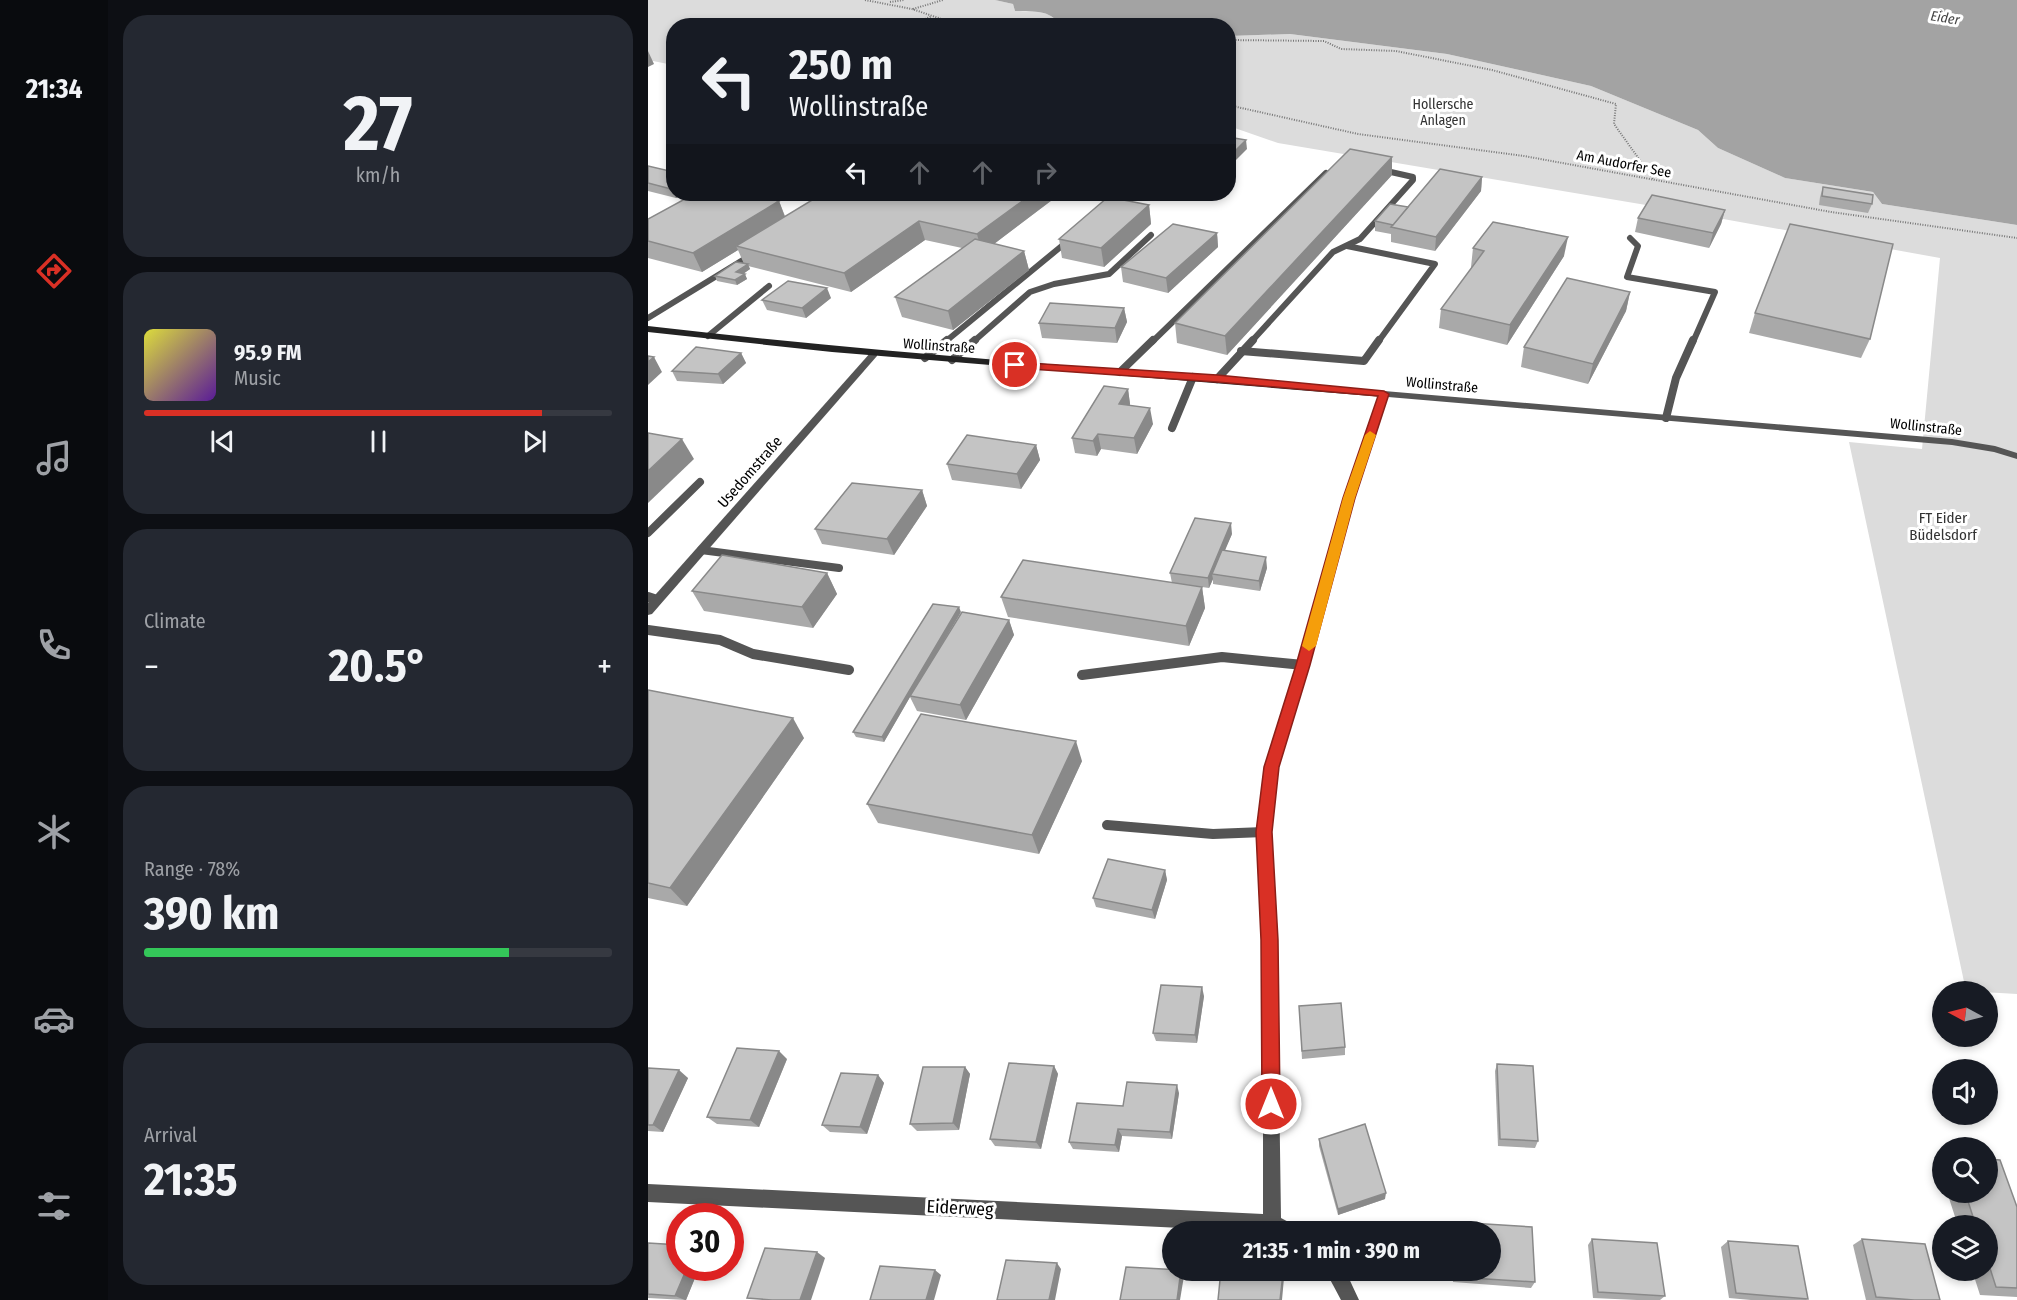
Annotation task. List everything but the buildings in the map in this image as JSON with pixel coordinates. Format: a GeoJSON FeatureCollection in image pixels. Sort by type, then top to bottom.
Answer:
{"type":"FeatureCollection","features":[{"type":"Feature","properties":{"kind":"street","name":"Wollinstraße"},"geometry":{"type":"LineString","coordinates":[[648,329],[874,354],[1194,377],[1952,442],[2017,456]]}},
{"type":"Feature","properties":{"kind":"street","name":"Usedomstraße"},"geometry":{"type":"LineString","coordinates":[[648,611],[653,598],[701,550],[874,354]]}},
{"type":"Feature","properties":{"kind":"street"},"geometry":{"type":"LineString","coordinates":[[1272,1221],[1270,940],[1264,832],[1271,767],[1303,665],[1349,498],[1384,394]]}},
{"type":"Feature","properties":{"kind":"street","name":"Eiderweg"},"geometry":{"type":"LineString","coordinates":[[648,1193],[1230,1221]]}},
{"type":"Feature","properties":{"kind":"street"},"geometry":{"type":"LineString","coordinates":[[1342,1281],[1350,1300]]}},
{"type":"Feature","properties":{"kind":"lane"},"geometry":{"type":"LineString","coordinates":[[1120,372],[1333,167]]}},
{"type":"Feature","properties":{"kind":"lane"},"geometry":{"type":"LineString","coordinates":[[1217,379],[1333,252],[1360,238],[1413,180],[1413,177],[1407,175],[1375,169]]}},
{"type":"Feature","properties":{"kind":"lane"},"geometry":{"type":"LineString","coordinates":[[1107,208],[1116,201]]}},
{"type":"Feature","properties":{"kind":"lane"},"geometry":{"type":"LineString","coordinates":[[952,360],[1030,292],[1054,284],[1109,274],[1151,235]]}},
{"type":"Feature","properties":{"kind":"lane"},"geometry":{"type":"LineString","coordinates":[[925,358],[1071,238]]}},
{"type":"Feature","properties":{"kind":"lane"},"geometry":{"type":"LineString","coordinates":[[1630,238],[1638,246],[1627,277],[1715,292],[1676,378],[1666,418]]}},
{"type":"Feature","properties":{"kind":"lane"},"geometry":{"type":"LineString","coordinates":[[1241,351],[1364,361],[1436,264],[1345,245]]}},
{"type":"Feature","properties":{"kind":"lane"},"geometry":{"type":"LineString","coordinates":[[648,318],[760,249]]}},
{"type":"Feature","properties":{"kind":"lane"},"geometry":{"type":"LineString","coordinates":[[708,336],[769,286]]}},
{"type":"Feature","properties":{"kind":"lane"},"geometry":{"type":"LineString","coordinates":[[1172,428],[1194,377]]}},
{"type":"Feature","properties":{"kind":"lane"},"geometry":{"type":"LineString","coordinates":[[648,533],[700,482]]}},
{"type":"Feature","properties":{"kind":"lane"},"geometry":{"type":"LineString","coordinates":[[701,550],[839,568]]}},
{"type":"Feature","properties":{"kind":"lane"},"geometry":{"type":"LineString","coordinates":[[648,630],[720,640],[753,654],[849,670]]}},
{"type":"Feature","properties":{"kind":"lane"},"geometry":{"type":"LineString","coordinates":[[1082,675],[1222,657],[1303,665]]}},
{"type":"Feature","properties":{"kind":"lane"},"geometry":{"type":"LineString","coordinates":[[1107,825],[1213,834],[1264,832]]}},
{"type":"Feature","properties":{"kind":"path"},"geometry":{"type":"LineString","coordinates":[[865,0],[912,9],[939,18]]}},
{"type":"Feature","properties":{"kind":"path"},"geometry":{"type":"LineString","coordinates":[[887,3],[904,0]]}},
{"type":"Feature","properties":{"kind":"path"},"geometry":{"type":"LineString","coordinates":[[912,9],[943,0]]}},
{"type":"Feature","properties":{"kind":"path"},"geometry":{"type":"LineString","coordinates":[[928,18],[933,16]]}},
{"type":"Feature","properties":{"kind":"path"},"geometry":{"type":"LineString","coordinates":[[1236,40],[1324,41],[1341,49],[1396,51],[1492,70],[1616,104],[1614,124],[1654,180]]}},
{"type":"Feature","properties":{"kind":"path","name":"Am Audorfer See"},"geometry":{"type":"LineString","coordinates":[[1236,107],[1292,123],[1403,142],[1522,155],[1654,180],[1939,228],[2017,238]]}},
{"type":"Feature","properties":{"kind":"green space"},"geometry":{"type":"Polygon","coordinates":[[[648,0],[995,0],[1013,4],[1015,11],[1046,14],[1054,18],[666,18],[666,64],[648,60],[648,0]]]}},
{"type":"Feature","properties":{"kind":"green space"},"geometry":{"type":"Polygon","coordinates":[[[1290,34],[1447,54],[1591,86],[1698,130],[1718,148],[1785,178],[1873,192],[1882,204],[2017,225],[2017,994],[1998,993],[1998,981],[1964,981],[1849,442],[1922,449],[1940,258],[1646,205],[1278,143],[1236,128],[1236,36],[1290,34]]]}},
{"type":"Feature","properties":{"kind":"water","name":"Eider"},"geometry":{"type":"Polygon","coordinates":[[[995,0],[2017,0],[2017,225],[1882,204],[1873,192],[1785,178],[1718,148],[1698,130],[1591,86],[1447,54],[1290,34],[1236,36],[1236,18],[1054,18],[1035,12],[1015,11],[1013,4],[995,0]]]}},
{"type":"Feature","properties":{"kind":"slow traffic"},"geometry":{"type":"LineString","coordinates":[[1309,646],[1349,498],[1370,435]]}},
{"type":"Feature","properties":{"kind":"route"},"geometry":{"type":"LineString","coordinates":[[1015,365],[1217,379],[1384,394],[1349,498],[1303,665],[1271,767],[1264,832],[1270,940],[1271,1104]]}},
{"type":"Feature","properties":{"kind":"park label","name":"Hollersche Anlagen"},"geometry":{"type":"Point","coordinates":[1443,112]}},
{"type":"Feature","properties":{"kind":"park label","name":"FT Eider Büdelsdorf"},"geometry":{"type":"Point","coordinates":[1943,526]}}]}
